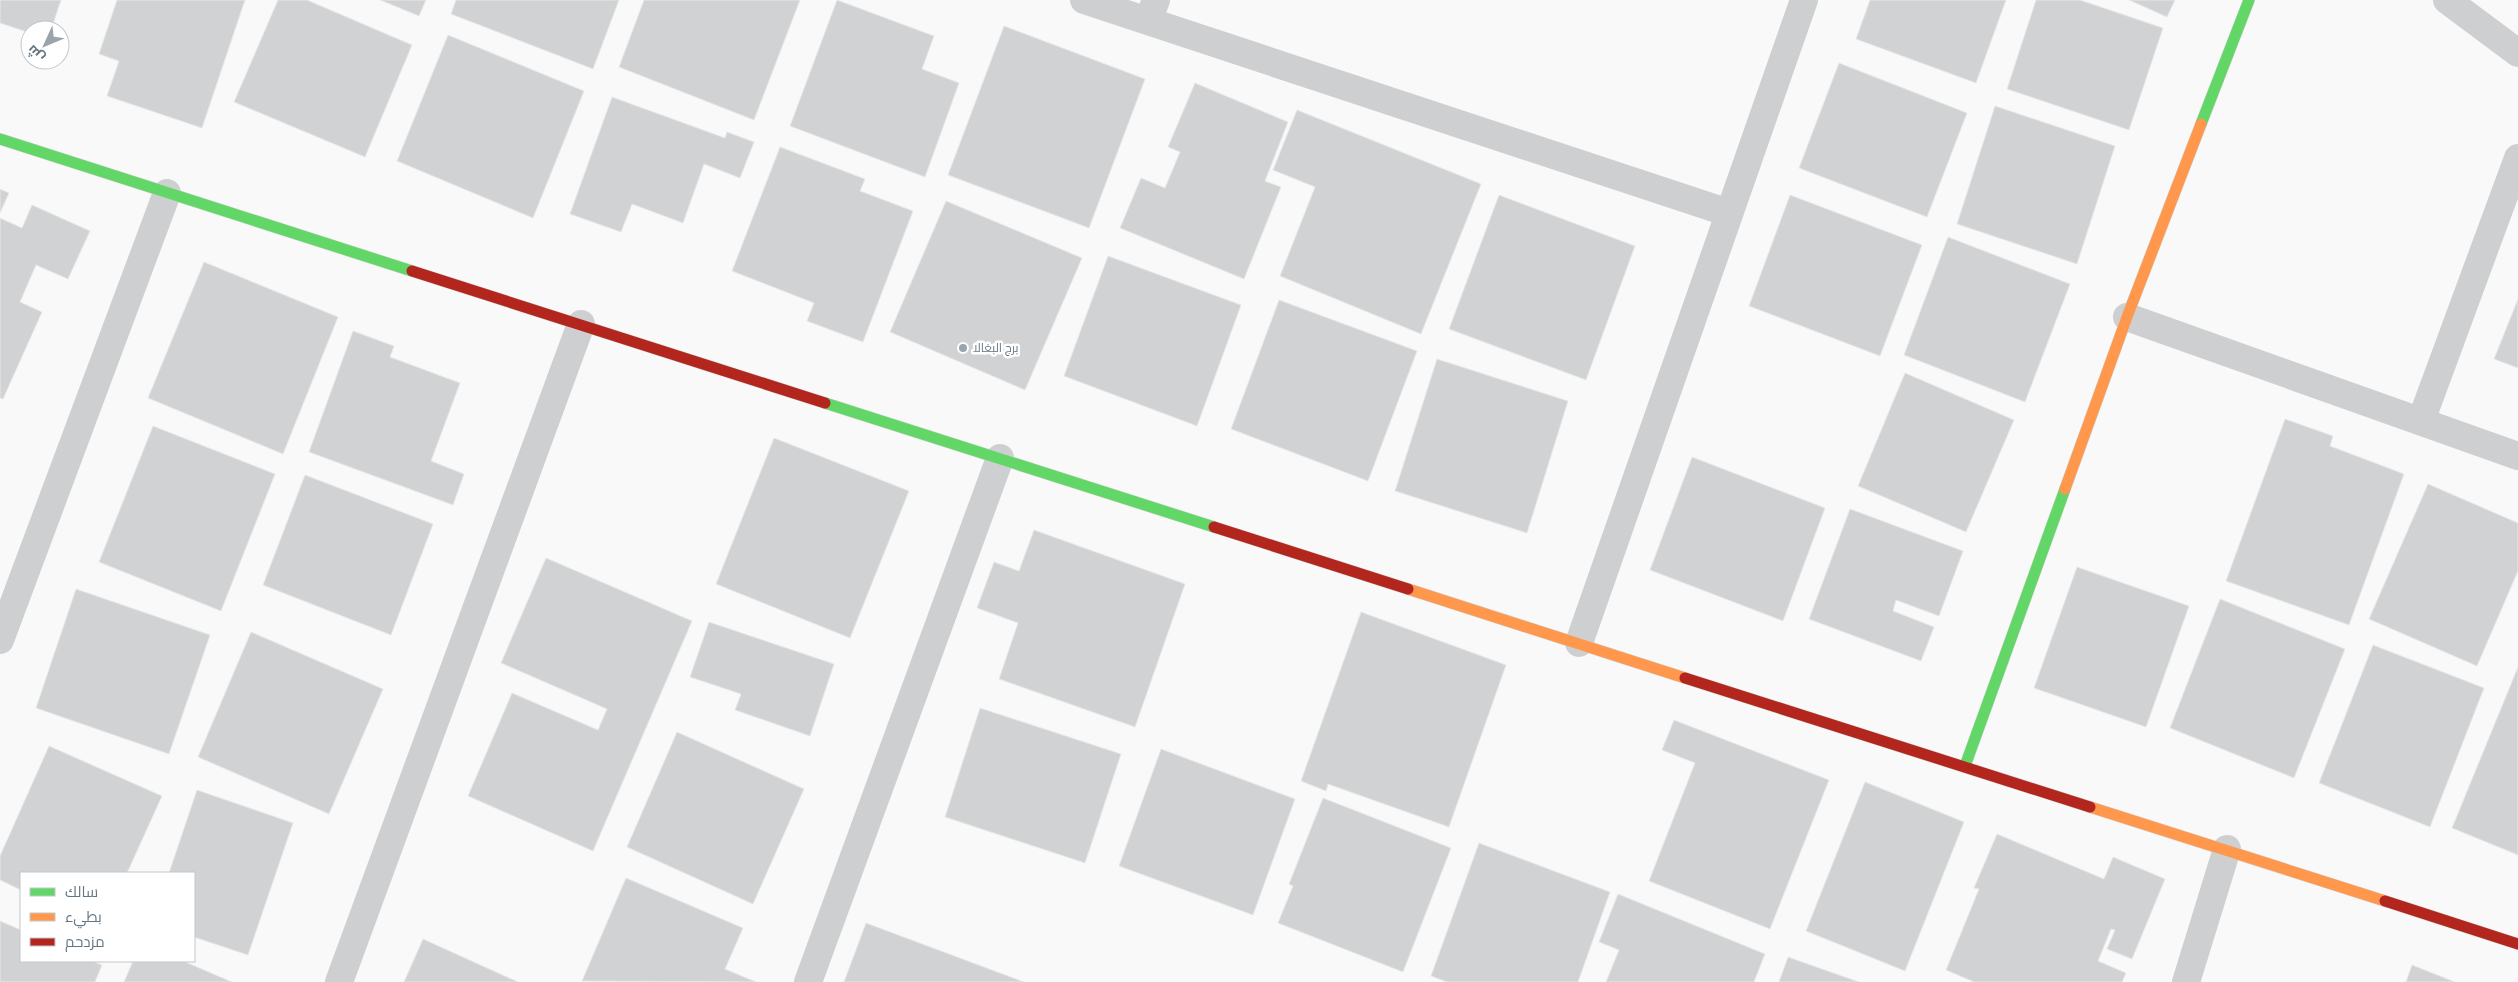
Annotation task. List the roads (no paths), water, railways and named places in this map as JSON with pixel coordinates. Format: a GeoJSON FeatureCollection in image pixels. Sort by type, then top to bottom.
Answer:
{"type":"FeatureCollection","features":[{"type":"Feature","properties":{"kind":"street"},"geometry":{"type":"LineString","coordinates":[[1084,0],[1152,11],[1729,213]]}},
{"type":"Feature","properties":{"kind":"street"},"geometry":{"type":"LineString","coordinates":[[1579,643],[1804,0]]}},
{"type":"Feature","properties":{"kind":"street"},"geometry":{"type":"LineString","coordinates":[[1965,766],[2127,317],[2249,0]]}},
{"type":"Feature","properties":{"kind":"street"},"geometry":{"type":"LineString","coordinates":[[2447,0],[2518,53]]}},
{"type":"Feature","properties":{"kind":"street"},"geometry":{"type":"LineString","coordinates":[[0,139],[2227,849],[2518,944]]}},
{"type":"Feature","properties":{"kind":"street"},"geometry":{"type":"LineString","coordinates":[[2421,422],[2518,158]]}},
{"type":"Feature","properties":{"kind":"street"},"geometry":{"type":"LineString","coordinates":[[0,638],[167,192]]}},
{"type":"Feature","properties":{"kind":"street"},"geometry":{"type":"LineString","coordinates":[[2127,317],[2518,456]]}},
{"type":"Feature","properties":{"kind":"street"},"geometry":{"type":"LineString","coordinates":[[338,982],[581,324]]}},
{"type":"Feature","properties":{"kind":"street"},"geometry":{"type":"LineString","coordinates":[[808,982],[1000,458]]}},
{"type":"Feature","properties":{"kind":"street"},"geometry":{"type":"LineString","coordinates":[[2186,982],[2227,849]]}},
{"type":"Feature","properties":{"kind":"place","name":"برج البغالا"},"geometry":{"type":"Point","coordinates":[963,348]}}]}
